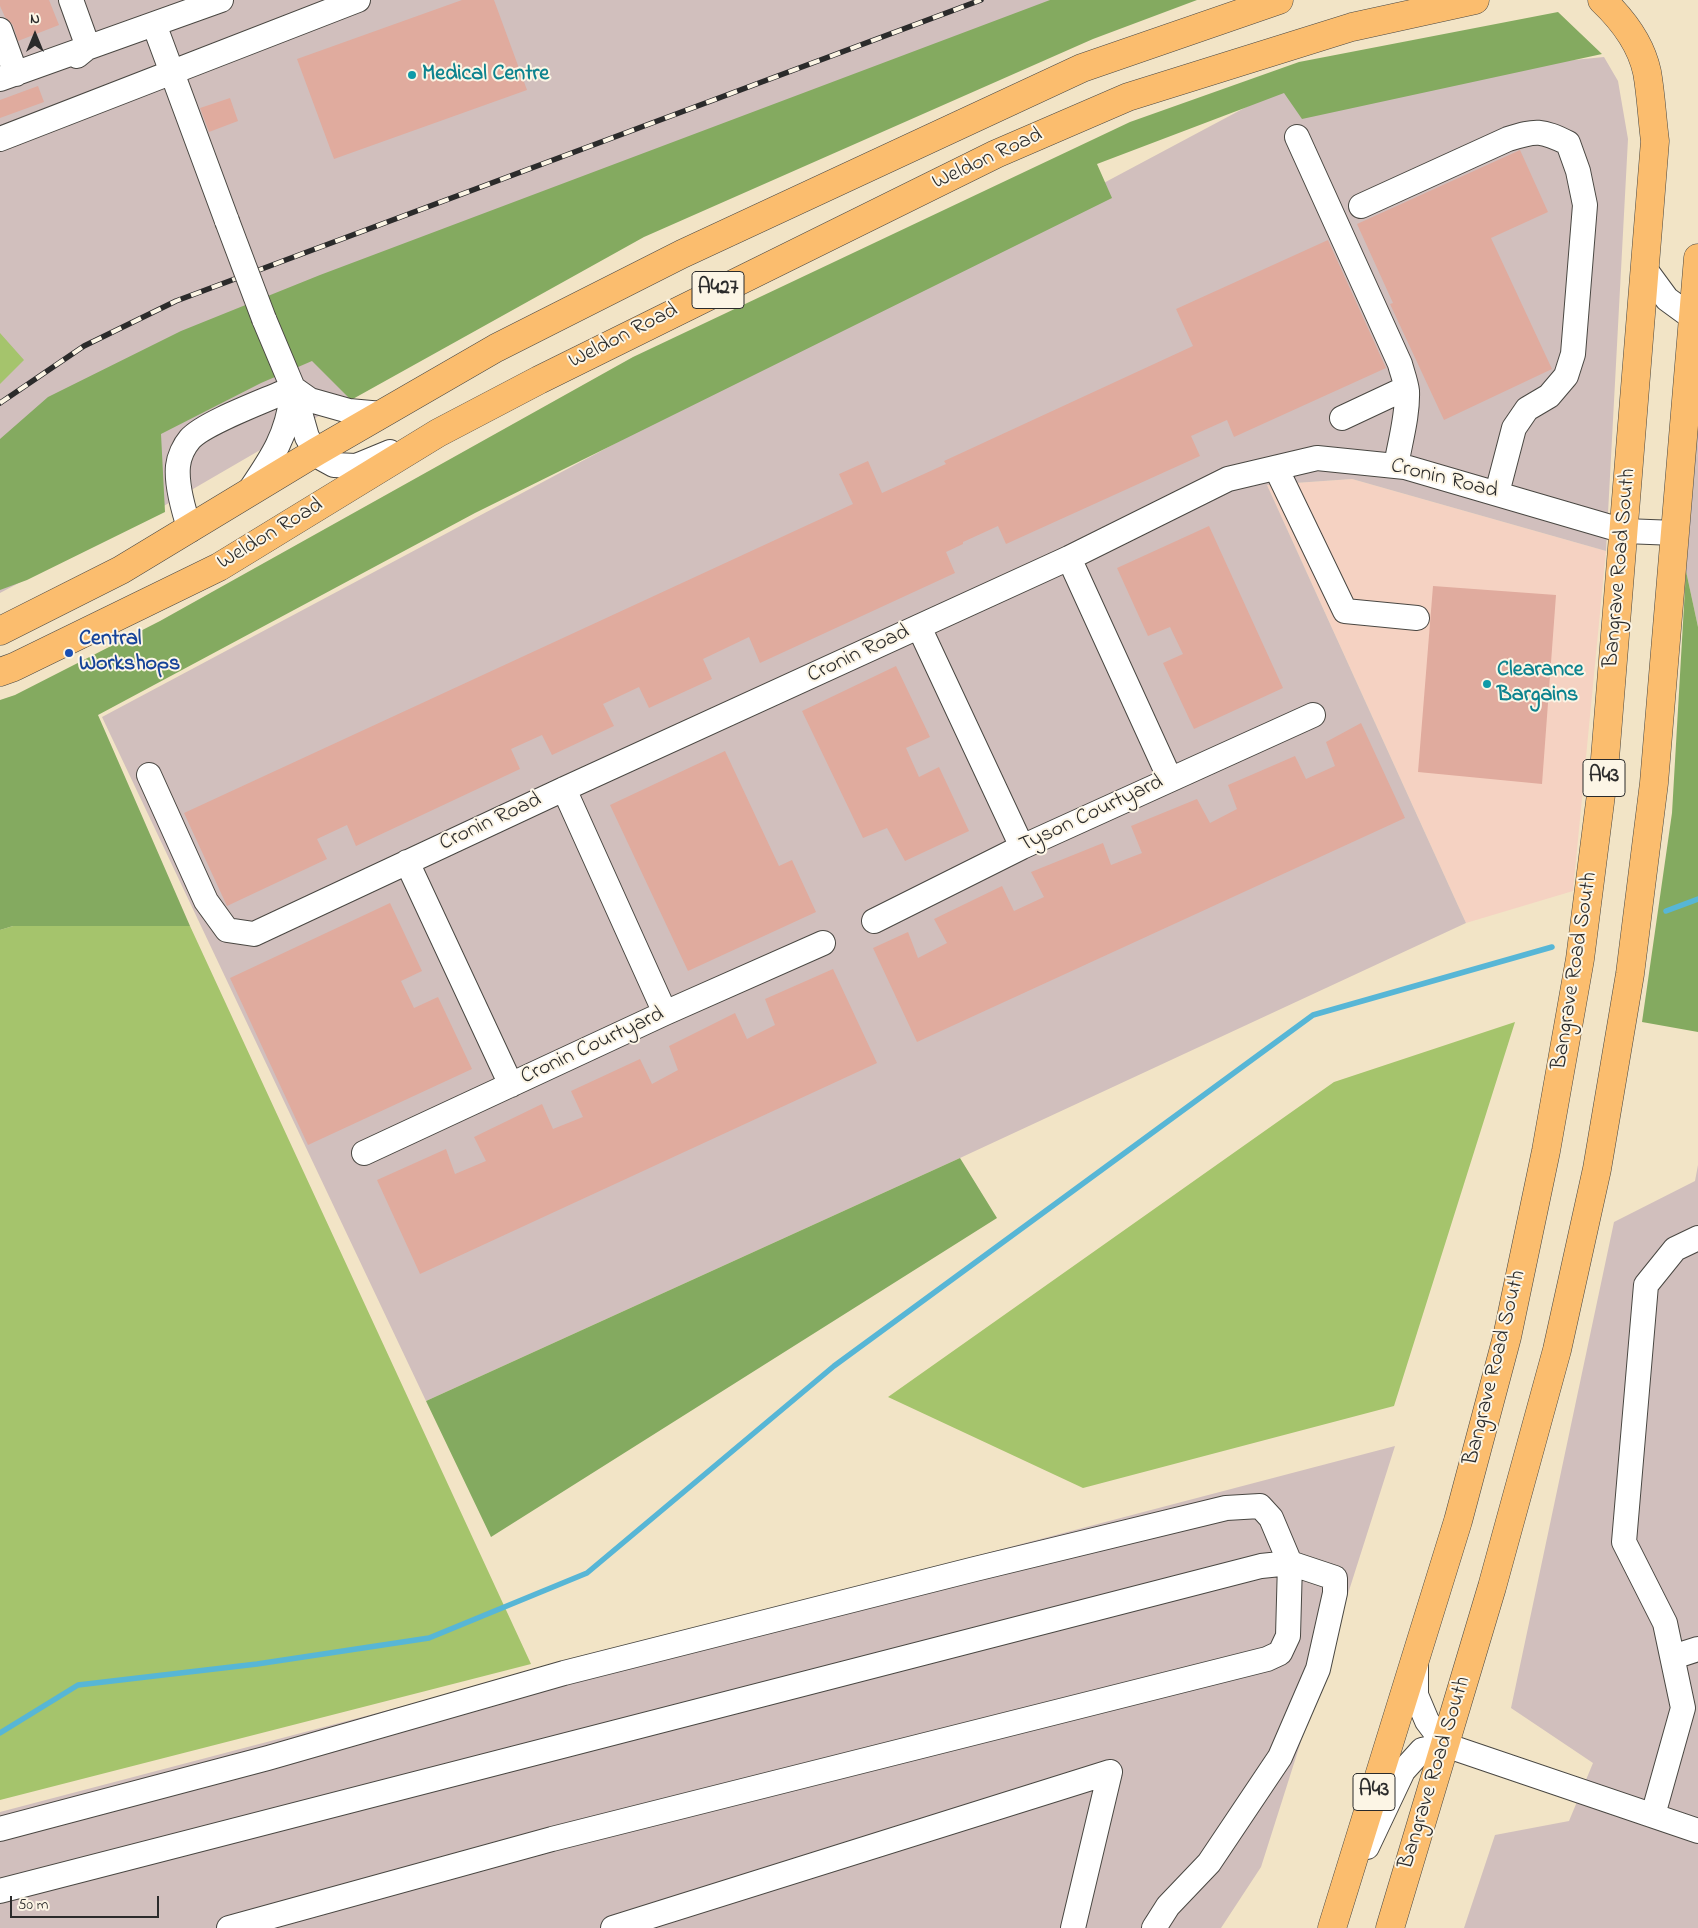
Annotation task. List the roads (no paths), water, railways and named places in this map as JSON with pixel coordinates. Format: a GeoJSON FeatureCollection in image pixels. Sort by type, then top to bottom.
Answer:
{"type":"FeatureCollection","features":[{"type":"Feature","properties":{"kind":"highway","name":"Weldon Road"},"geometry":{"type":"LineString","coordinates":[[0,631],[121,570],[190,530],[316,452],[496,348],[682,254],[1082,68],[1279,0]]}},
{"type":"Feature","properties":{"kind":"highway","name":"Weldon Road"},"geometry":{"type":"LineString","coordinates":[[0,672],[14,667],[219,567],[438,433],[539,380],[996,154],[1128,97],[1352,27],[1475,0]]}},
{"type":"Feature","properties":{"kind":"highway","name":"Bangrave Road South"},"geometry":{"type":"LineString","coordinates":[[1332,1928],[1458,1521],[1507,1337],[1546,1151],[1580,960],[1604,771],[1655,141],[1647,70],[1627,27],[1602,0]]}},
{"type":"Feature","properties":{"kind":"highway","name":"Bangrave Road South"},"geometry":{"type":"LineString","coordinates":[[1390,1928],[1492,1587],[1557,1350],[1597,1169],[1630,974],[1654,783],[1696,318],[1698,258]]}},
{"type":"Feature","properties":{"kind":"street"},"geometry":{"type":"LineString","coordinates":[[71,0],[88,48]]}},
{"type":"Feature","properties":{"kind":"street"},"geometry":{"type":"LineString","coordinates":[[0,30],[8,76],[221,0]]}},
{"type":"Feature","properties":{"kind":"street"},"geometry":{"type":"LineString","coordinates":[[0,139],[358,0]]}},
{"type":"Feature","properties":{"kind":"street"},"geometry":{"type":"LineString","coordinates":[[154,24],[190,126],[264,319],[293,388],[307,437],[316,452],[323,459],[334,465],[356,466],[438,433]]}},
{"type":"Feature","properties":{"kind":"street"},"geometry":{"type":"LineString","coordinates":[[0,95],[48,77],[88,48]]}},
{"type":"Feature","properties":{"kind":"street"},"geometry":{"type":"LineString","coordinates":[[0,124],[61,101],[111,97]]}},
{"type":"Feature","properties":{"kind":"street"},"geometry":{"type":"LineString","coordinates":[[1361,206],[1508,139],[1532,132],[1550,134],[1568,143],[1578,171],[1585,205],[1573,354],[1566,376],[1549,396],[1527,409],[1514,428],[1497,493]]}},
{"type":"Feature","properties":{"kind":"street"},"geometry":{"type":"LineString","coordinates":[[1297,137],[1400,364],[1406,388],[1406,406],[1396,466]]}},
{"type":"Feature","properties":{"kind":"street"},"geometry":{"type":"LineString","coordinates":[[1645,269],[1667,298],[1696,318]]}},
{"type":"Feature","properties":{"kind":"street"},"geometry":{"type":"LineString","coordinates":[[293,388],[310,400],[341,409],[382,414]]}},
{"type":"Feature","properties":{"kind":"street"},"geometry":{"type":"LineString","coordinates":[[247,494],[274,455],[286,427],[293,388]]}},
{"type":"Feature","properties":{"kind":"street"},"geometry":{"type":"LineString","coordinates":[[190,530],[182,505],[178,467],[181,454],[191,438],[206,427],[293,388]]}},
{"type":"Feature","properties":{"kind":"street"},"geometry":{"type":"LineString","coordinates":[[1342,418],[1406,388]]}},
{"type":"Feature","properties":{"kind":"street","name":"Cronin Road"},"geometry":{"type":"LineString","coordinates":[[149,774],[206,901],[227,930],[254,934],[564,789],[1069,558],[1228,479],[1317,458],[1405,467],[1624,531],[1676,533]]}},
{"type":"Feature","properties":{"kind":"street"},"geometry":{"type":"LineString","coordinates":[[1276,468],[1344,611],[1417,618]]}},
{"type":"Feature","properties":{"kind":"street"},"geometry":{"type":"LineString","coordinates":[[1069,558],[1170,780]]}},
{"type":"Feature","properties":{"kind":"street"},"geometry":{"type":"LineString","coordinates":[[919,627],[1022,847]]}},
{"type":"Feature","properties":{"kind":"street","name":"Tyson Courtyard"},"geometry":{"type":"LineString","coordinates":[[874,920],[1022,847],[1313,715]]}},
{"type":"Feature","properties":{"kind":"street"},"geometry":{"type":"LineString","coordinates":[[564,789],[665,1013]]}},
{"type":"Feature","properties":{"kind":"street"},"geometry":{"type":"LineString","coordinates":[[407,862],[511,1085]]}},
{"type":"Feature","properties":{"kind":"street","name":"Cronin Courtyard"},"geometry":{"type":"LineString","coordinates":[[364,1153],[665,1013],[823,943]]}},
{"type":"Feature","properties":{"kind":"street"},"geometry":{"type":"LineString","coordinates":[[1653,1815],[1683,1708],[1665,1623],[1624,1542],[1646,1285],[1675,1249],[1698,1238]]}},
{"type":"Feature","properties":{"kind":"street"},"geometry":{"type":"LineString","coordinates":[[0,1829],[268,1758],[564,1673],[1226,1508],[1260,1506],[1271,1518],[1290,1563],[1288,1636],[1280,1653],[1266,1659],[552,1839],[229,1928]]}},
{"type":"Feature","properties":{"kind":"street"},"geometry":{"type":"LineString","coordinates":[[0,1891],[1261,1566],[1290,1563],[1336,1578],[1336,1593],[1318,1669],[1280,1757],[1210,1863],[1168,1906],[1154,1928]]}},
{"type":"Feature","properties":{"kind":"street"},"geometry":{"type":"LineString","coordinates":[[1673,1657],[1698,1648]]}},
{"type":"Feature","properties":{"kind":"street"},"geometry":{"type":"LineString","coordinates":[[1416,1656],[1416,1695],[1427,1721],[1444,1745]]}},
{"type":"Feature","properties":{"kind":"street"},"geometry":{"type":"LineString","coordinates":[[1341,1900],[1403,1771],[1422,1750],[1444,1745],[1698,1831]]}},
{"type":"Feature","properties":{"kind":"street"},"geometry":{"type":"LineString","coordinates":[[613,1928],[1110,1772],[1073,1928]]}},
{"type":"Feature","properties":{"kind":"waterway"},"geometry":{"type":"LineString","coordinates":[[1666,911],[1698,899]]}},
{"type":"Feature","properties":{"kind":"waterway"},"geometry":{"type":"LineString","coordinates":[[0,1733],[78,1685],[257,1664],[429,1638],[587,1573],[834,1366],[1313,1015],[1552,947]]}},
{"type":"Feature","properties":{"kind":"railway"},"geometry":{"type":"LineString","coordinates":[[0,403],[84,346],[176,301],[981,0]]}},
{"type":"Feature","properties":{"kind":"place","name":"Medical Centre"},"geometry":{"type":"Point","coordinates":[412,75]}},
{"type":"Feature","properties":{"kind":"place","name":"Central Workshops"},"geometry":{"type":"Point","coordinates":[69,653]}},
{"type":"Feature","properties":{"kind":"place","name":"Clearance Bargains"},"geometry":{"type":"Point","coordinates":[1487,684]}}]}
